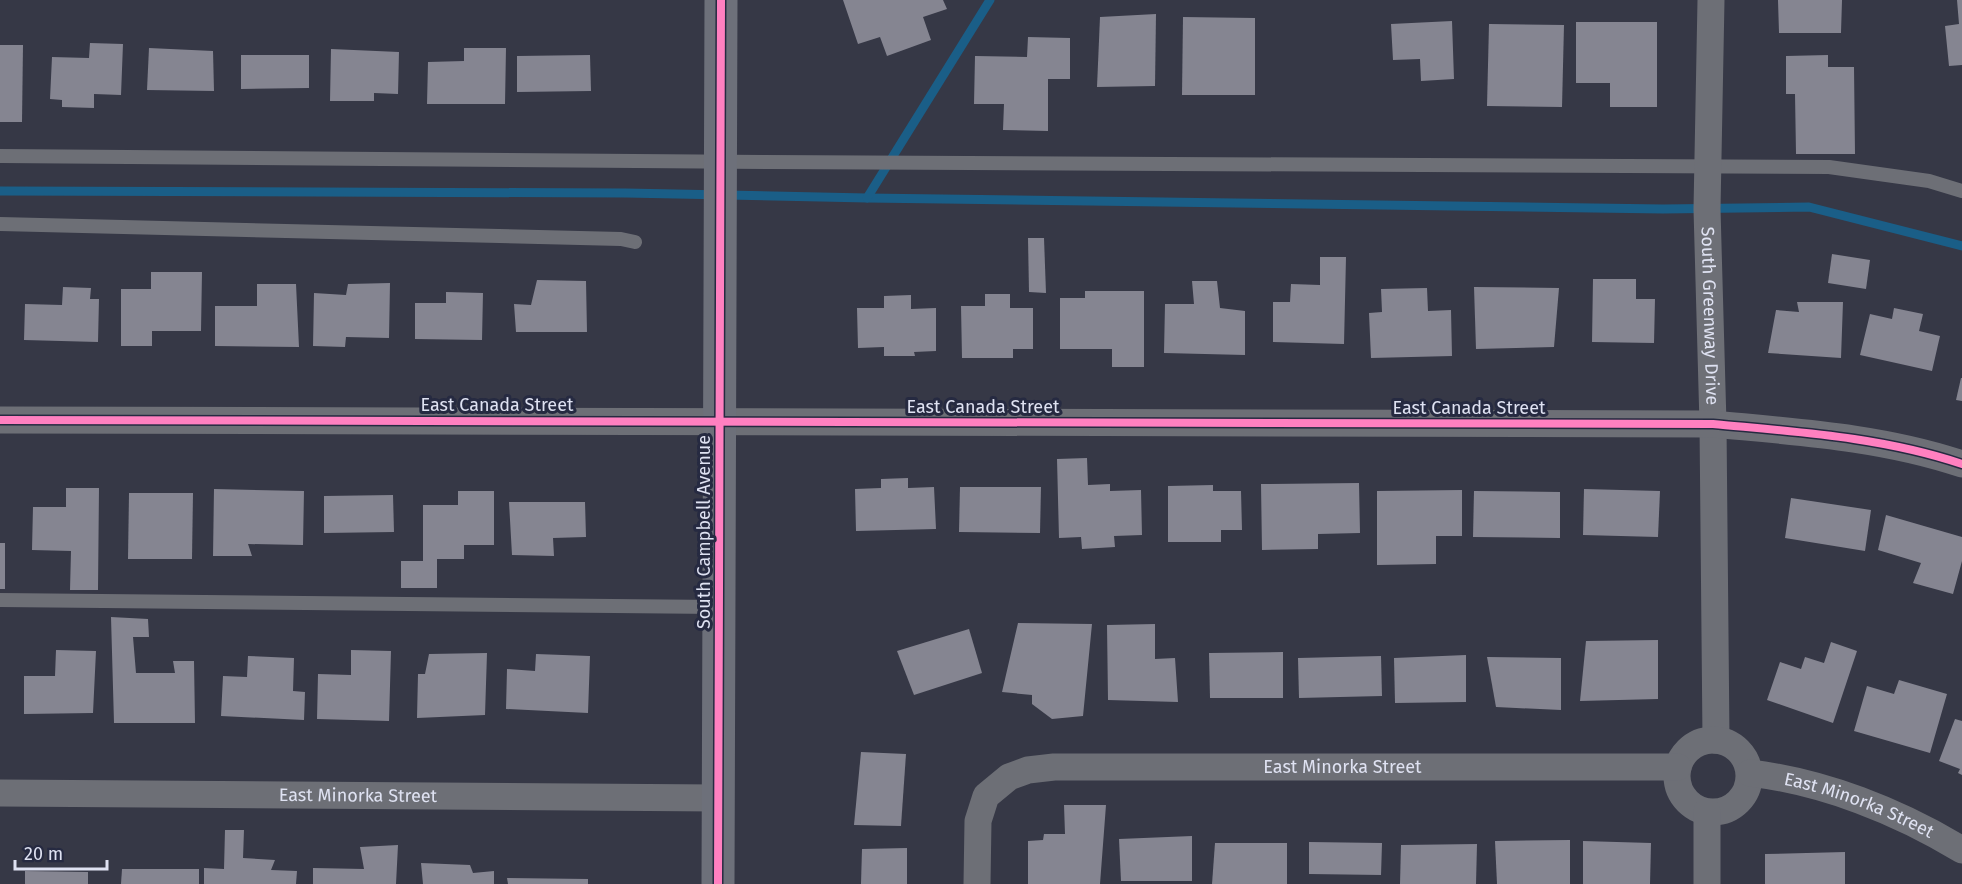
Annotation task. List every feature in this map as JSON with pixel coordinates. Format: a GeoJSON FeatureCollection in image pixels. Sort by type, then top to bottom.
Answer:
{"type":"FeatureCollection","features":[{"type":"Feature","properties":{"kind":"main road","name":"South Campbell Avenue"},"geometry":{"type":"LineString","coordinates":[[718,884],[721,0]]}},
{"type":"Feature","properties":{"kind":"street","name":"South Greenway Drive"},"geometry":{"type":"LineString","coordinates":[[1711,0],[1707,209],[1713,424],[1716,740]]}},
{"type":"Feature","properties":{"kind":"street","name":"East Canada Street"},"geometry":{"type":"LineString","coordinates":[[0,420],[1713,424],[1844,436],[1934,454],[1962,464]]}},
{"type":"Feature","properties":{"kind":"street"},"geometry":{"type":"LineString","coordinates":[[1707,739],[1716,740],[1731,744],[1740,751],[1747,761],[1750,773],[1746,791],[1735,805],[1724,810],[1707,812],[1690,804],[1682,795],[1677,784],[1677,767],[1686,750],[1696,743],[1707,739]]}},
{"type":"Feature","properties":{"kind":"street","name":"East Minorka Street"},"geometry":{"type":"LineString","coordinates":[[976,884],[978,821],[986,796],[1009,777],[1028,770],[1054,767],[1677,767]]}},
{"type":"Feature","properties":{"kind":"street","name":"East Minorka Street"},"geometry":{"type":"LineString","coordinates":[[1750,773],[1783,777],[1844,795],[1925,827],[1962,850]]}},
{"type":"Feature","properties":{"kind":"street","name":"East Minorka Street"},"geometry":{"type":"LineString","coordinates":[[0,794],[718,798]]}},
{"type":"Feature","properties":{"kind":"street"},"geometry":{"type":"LineString","coordinates":[[1707,812],[1707,884]]}},
{"type":"Feature","properties":{"kind":"lane"},"geometry":{"type":"LineString","coordinates":[[0,156],[721,168],[1829,167],[1929,181],[1962,191]]}},
{"type":"Feature","properties":{"kind":"lane"},"geometry":{"type":"LineString","coordinates":[[0,224],[621,239],[635,242]]}},
{"type":"Feature","properties":{"kind":"lane"},"geometry":{"type":"LineString","coordinates":[[0,600],[718,607]]}},
{"type":"Feature","properties":{"kind":"building"},"geometry":{"type":"Polygon","coordinates":[[[843,0],[943,0],[947,9],[923,17],[931,40],[887,56],[880,37],[858,44],[843,0]]]}},
{"type":"Feature","properties":{"kind":"building"},"geometry":{"type":"Polygon","coordinates":[[[1778,0],[1842,0],[1841,33],[1779,33],[1778,0]]]}},
{"type":"Feature","properties":{"kind":"building"},"geometry":{"type":"Polygon","coordinates":[[[1957,0],[1962,0],[1962,65],[1949,66],[1945,26],[1959,24],[1957,0]]]}},
{"type":"Feature","properties":{"kind":"building"},"geometry":{"type":"Polygon","coordinates":[[[1156,14],[1155,86],[1097,87],[1100,17],[1156,14]]]}},
{"type":"Feature","properties":{"kind":"building"},"geometry":{"type":"Polygon","coordinates":[[[1183,17],[1255,18],[1255,95],[1182,95],[1183,17]]]}},
{"type":"Feature","properties":{"kind":"building"},"geometry":{"type":"Polygon","coordinates":[[[1452,21],[1454,79],[1421,81],[1420,59],[1393,60],[1391,24],[1452,21]]]}},
{"type":"Feature","properties":{"kind":"building"},"geometry":{"type":"Polygon","coordinates":[[[1576,22],[1657,22],[1657,107],[1610,107],[1610,83],[1576,83],[1576,22]]]}},
{"type":"Feature","properties":{"kind":"building"},"geometry":{"type":"Polygon","coordinates":[[[1489,24],[1564,25],[1562,107],[1487,106],[1489,24]]]}},
{"type":"Feature","properties":{"kind":"building"},"geometry":{"type":"Polygon","coordinates":[[[1028,37],[1070,38],[1070,79],[1048,79],[1048,131],[1003,130],[1004,104],[974,104],[975,56],[1027,57],[1028,37]]]}},
{"type":"Feature","properties":{"kind":"building"},"geometry":{"type":"Polygon","coordinates":[[[90,43],[123,44],[121,95],[94,94],[94,108],[62,107],[62,100],[50,99],[52,57],[89,58],[90,43]]]}},
{"type":"Feature","properties":{"kind":"building"},"geometry":{"type":"Polygon","coordinates":[[[0,45],[23,45],[22,122],[0,122],[0,45]]]}},
{"type":"Feature","properties":{"kind":"building"},"geometry":{"type":"Polygon","coordinates":[[[149,48],[213,51],[214,91],[147,90],[149,48]]]}},
{"type":"Feature","properties":{"kind":"building"},"geometry":{"type":"Polygon","coordinates":[[[464,48],[506,48],[505,104],[427,104],[428,62],[464,61],[464,48]]]}},
{"type":"Feature","properties":{"kind":"building"},"geometry":{"type":"Polygon","coordinates":[[[331,49],[399,52],[398,94],[374,93],[374,101],[330,101],[331,49]]]}},
{"type":"Feature","properties":{"kind":"building"},"geometry":{"type":"Polygon","coordinates":[[[241,55],[309,55],[309,88],[241,89],[241,55]]]}},
{"type":"Feature","properties":{"kind":"building"},"geometry":{"type":"Polygon","coordinates":[[[590,55],[591,91],[517,92],[517,56],[590,55]]]}},
{"type":"Feature","properties":{"kind":"building"},"geometry":{"type":"Polygon","coordinates":[[[1828,55],[1828,67],[1854,67],[1855,154],[1796,154],[1795,94],[1786,94],[1786,56],[1828,55]]]}},
{"type":"Feature","properties":{"kind":"building"},"geometry":{"type":"Polygon","coordinates":[[[1028,238],[1044,238],[1046,293],[1029,292],[1028,238]]]}},
{"type":"Feature","properties":{"kind":"building"},"geometry":{"type":"Polygon","coordinates":[[[1832,254],[1870,260],[1866,289],[1828,283],[1832,254]]]}},
{"type":"Feature","properties":{"kind":"building"},"geometry":{"type":"Polygon","coordinates":[[[1320,257],[1346,257],[1344,344],[1273,342],[1273,302],[1290,302],[1291,284],[1320,285],[1320,257]]]}},
{"type":"Feature","properties":{"kind":"building"},"geometry":{"type":"Polygon","coordinates":[[[151,272],[202,272],[201,331],[152,331],[152,346],[121,346],[121,289],[151,289],[151,272]]]}},
{"type":"Feature","properties":{"kind":"building"},"geometry":{"type":"Polygon","coordinates":[[[1593,279],[1636,279],[1636,299],[1655,299],[1654,343],[1592,342],[1593,279]]]}},
{"type":"Feature","properties":{"kind":"building"},"geometry":{"type":"Polygon","coordinates":[[[537,280],[586,281],[587,332],[516,332],[514,304],[531,305],[537,280]]]}},
{"type":"Feature","properties":{"kind":"building"},"geometry":{"type":"Polygon","coordinates":[[[1192,281],[1217,281],[1220,308],[1245,311],[1245,355],[1164,353],[1165,304],[1194,304],[1192,281]]]}},
{"type":"Feature","properties":{"kind":"building"},"geometry":{"type":"Polygon","coordinates":[[[390,283],[389,338],[346,337],[345,347],[313,346],[314,293],[346,295],[348,284],[390,283]]]}},
{"type":"Feature","properties":{"kind":"building"},"geometry":{"type":"Polygon","coordinates":[[[257,284],[296,284],[299,347],[215,346],[215,306],[257,306],[257,284]]]}},
{"type":"Feature","properties":{"kind":"building"},"geometry":{"type":"Polygon","coordinates":[[[63,287],[91,288],[90,299],[99,299],[98,342],[24,340],[25,304],[62,305],[63,287]]]}},
{"type":"Feature","properties":{"kind":"building"},"geometry":{"type":"Polygon","coordinates":[[[1474,287],[1559,288],[1554,347],[1476,349],[1474,287]]]}},
{"type":"Feature","properties":{"kind":"building"},"geometry":{"type":"Polygon","coordinates":[[[1427,288],[1428,311],[1451,310],[1452,356],[1371,358],[1369,313],[1382,312],[1381,289],[1427,288]]]}},
{"type":"Feature","properties":{"kind":"building"},"geometry":{"type":"Polygon","coordinates":[[[1085,291],[1144,291],[1144,367],[1112,367],[1112,349],[1060,349],[1060,298],[1085,298],[1085,291]]]}},
{"type":"Feature","properties":{"kind":"building"},"geometry":{"type":"Polygon","coordinates":[[[446,292],[483,293],[482,340],[415,339],[415,303],[446,303],[446,292]]]}},
{"type":"Feature","properties":{"kind":"building"},"geometry":{"type":"Polygon","coordinates":[[[985,294],[1010,294],[1010,308],[1033,308],[1033,349],[1013,349],[1013,358],[962,358],[961,306],[985,306],[985,294]]]}},
{"type":"Feature","properties":{"kind":"building"},"geometry":{"type":"Polygon","coordinates":[[[911,295],[911,309],[936,308],[936,351],[914,352],[915,356],[884,356],[884,347],[858,348],[857,308],[884,308],[884,296],[911,295]]]}},
{"type":"Feature","properties":{"kind":"building"},"geometry":{"type":"Polygon","coordinates":[[[1797,302],[1843,302],[1841,358],[1768,353],[1776,310],[1799,312],[1797,302]]]}},
{"type":"Feature","properties":{"kind":"building"},"geometry":{"type":"Polygon","coordinates":[[[1894,308],[1923,314],[1919,331],[1940,336],[1932,371],[1860,355],[1870,314],[1892,319],[1894,308]]]}},
{"type":"Feature","properties":{"kind":"building"},"geometry":{"type":"Polygon","coordinates":[[[1962,378],[1962,401],[1956,400],[1962,378]]]}},
{"type":"Feature","properties":{"kind":"building"},"geometry":{"type":"Polygon","coordinates":[[[1087,458],[1088,485],[1110,484],[1110,491],[1141,490],[1142,535],[1114,536],[1115,547],[1082,549],[1081,537],[1059,538],[1057,459],[1087,458]]]}},
{"type":"Feature","properties":{"kind":"building"},"geometry":{"type":"Polygon","coordinates":[[[908,478],[908,488],[934,487],[936,529],[856,531],[855,489],[881,488],[881,479],[908,478]]]}},
{"type":"Feature","properties":{"kind":"building"},"geometry":{"type":"Polygon","coordinates":[[[1359,483],[1360,533],[1318,534],[1318,549],[1262,550],[1261,484],[1359,483]]]}},
{"type":"Feature","properties":{"kind":"building"},"geometry":{"type":"Polygon","coordinates":[[[1213,485],[1213,491],[1241,491],[1242,530],[1221,530],[1221,542],[1168,542],[1168,486],[1213,485]]]}},
{"type":"Feature","properties":{"kind":"building"},"geometry":{"type":"Polygon","coordinates":[[[960,487],[1041,487],[1040,533],[959,532],[960,487]]]}},
{"type":"Feature","properties":{"kind":"building"},"geometry":{"type":"Polygon","coordinates":[[[66,488],[99,488],[98,590],[70,590],[71,551],[32,550],[33,507],[66,507],[66,488]]]}},
{"type":"Feature","properties":{"kind":"building"},"geometry":{"type":"Polygon","coordinates":[[[214,489],[304,491],[303,545],[248,544],[252,556],[213,556],[214,489]]]}},
{"type":"Feature","properties":{"kind":"building"},"geometry":{"type":"Polygon","coordinates":[[[1584,489],[1660,491],[1658,537],[1583,535],[1584,489]]]}},
{"type":"Feature","properties":{"kind":"building"},"geometry":{"type":"Polygon","coordinates":[[[1462,490],[1462,536],[1436,536],[1436,564],[1377,565],[1377,491],[1462,490]]]}},
{"type":"Feature","properties":{"kind":"building"},"geometry":{"type":"Polygon","coordinates":[[[458,491],[494,491],[494,545],[464,545],[464,559],[437,559],[437,588],[401,588],[401,561],[423,561],[423,505],[458,505],[458,491]]]}},
{"type":"Feature","properties":{"kind":"building"},"geometry":{"type":"Polygon","coordinates":[[[1474,491],[1560,492],[1560,538],[1473,537],[1474,491]]]}},
{"type":"Feature","properties":{"kind":"building"},"geometry":{"type":"Polygon","coordinates":[[[129,493],[193,493],[192,559],[128,559],[129,493]]]}},
{"type":"Feature","properties":{"kind":"building"},"geometry":{"type":"Polygon","coordinates":[[[393,495],[394,532],[324,533],[324,496],[393,495]]]}},
{"type":"Feature","properties":{"kind":"building"},"geometry":{"type":"Polygon","coordinates":[[[1791,498],[1871,510],[1865,551],[1785,538],[1791,498]]]}},
{"type":"Feature","properties":{"kind":"building"},"geometry":{"type":"Polygon","coordinates":[[[509,502],[585,502],[586,537],[553,538],[554,556],[512,555],[509,502]]]}},
{"type":"Feature","properties":{"kind":"building"},"geometry":{"type":"Polygon","coordinates":[[[1886,515],[1962,537],[1962,561],[1953,594],[1913,583],[1921,563],[1878,550],[1886,515]]]}},
{"type":"Feature","properties":{"kind":"building"},"geometry":{"type":"Polygon","coordinates":[[[0,543],[5,543],[5,589],[0,589],[0,543]]]}},
{"type":"Feature","properties":{"kind":"building"},"geometry":{"type":"Polygon","coordinates":[[[111,617],[148,619],[149,637],[133,637],[136,673],[175,673],[173,661],[194,661],[195,723],[114,723],[111,617]]]}},
{"type":"Feature","properties":{"kind":"building"},"geometry":{"type":"Polygon","coordinates":[[[1018,623],[1092,624],[1083,716],[1052,719],[1032,704],[1032,695],[1002,692],[1018,623]]]}},
{"type":"Feature","properties":{"kind":"building"},"geometry":{"type":"Polygon","coordinates":[[[1155,624],[1155,659],[1175,658],[1178,702],[1108,700],[1107,625],[1155,624]]]}},
{"type":"Feature","properties":{"kind":"building"},"geometry":{"type":"Polygon","coordinates":[[[969,629],[982,673],[914,695],[897,651],[969,629]]]}},
{"type":"Feature","properties":{"kind":"building"},"geometry":{"type":"Polygon","coordinates":[[[1658,640],[1658,699],[1580,701],[1586,641],[1658,640]]]}},
{"type":"Feature","properties":{"kind":"building"},"geometry":{"type":"Polygon","coordinates":[[[1831,642],[1857,651],[1833,723],[1767,700],[1780,662],[1801,669],[1805,657],[1824,663],[1831,642]]]}},
{"type":"Feature","properties":{"kind":"building"},"geometry":{"type":"Polygon","coordinates":[[[56,650],[96,651],[93,713],[24,714],[24,676],[55,676],[56,650]]]}},
{"type":"Feature","properties":{"kind":"building"},"geometry":{"type":"Polygon","coordinates":[[[351,650],[391,651],[389,721],[317,719],[318,674],[351,675],[351,650]]]}},
{"type":"Feature","properties":{"kind":"building"},"geometry":{"type":"Polygon","coordinates":[[[1283,652],[1283,698],[1210,698],[1209,653],[1283,652]]]}},
{"type":"Feature","properties":{"kind":"building"},"geometry":{"type":"Polygon","coordinates":[[[487,653],[485,715],[417,718],[418,674],[425,674],[429,654],[487,653]]]}},
{"type":"Feature","properties":{"kind":"building"},"geometry":{"type":"Polygon","coordinates":[[[536,654],[590,656],[588,713],[506,709],[507,669],[535,671],[536,654]]]}},
{"type":"Feature","properties":{"kind":"building"},"geometry":{"type":"Polygon","coordinates":[[[1466,655],[1466,702],[1395,703],[1394,658],[1466,655]]]}},
{"type":"Feature","properties":{"kind":"building"},"geometry":{"type":"Polygon","coordinates":[[[248,656],[294,658],[293,691],[305,692],[304,720],[221,716],[223,676],[247,677],[248,656]]]}},
{"type":"Feature","properties":{"kind":"building"},"geometry":{"type":"Polygon","coordinates":[[[1381,656],[1382,696],[1299,698],[1298,658],[1381,656]]]}},
{"type":"Feature","properties":{"kind":"building"},"geometry":{"type":"Polygon","coordinates":[[[1487,657],[1561,658],[1561,710],[1496,707],[1487,657]]]}},
{"type":"Feature","properties":{"kind":"building"},"geometry":{"type":"Polygon","coordinates":[[[1899,680],[1947,694],[1930,753],[1854,731],[1867,686],[1894,694],[1899,680]]]}},
{"type":"Feature","properties":{"kind":"building"},"geometry":{"type":"Polygon","coordinates":[[[1955,719],[1962,721],[1962,775],[1958,773],[1960,769],[1939,761],[1955,719]]]}},
{"type":"Feature","properties":{"kind":"building"},"geometry":{"type":"Polygon","coordinates":[[[861,752],[906,754],[901,826],[854,825],[861,752]]]}},
{"type":"Feature","properties":{"kind":"building"},"geometry":{"type":"Polygon","coordinates":[[[1064,805],[1106,805],[1100,884],[1028,884],[1028,841],[1043,840],[1044,834],[1065,834],[1064,805]]]}},
{"type":"Feature","properties":{"kind":"building"},"geometry":{"type":"Polygon","coordinates":[[[225,830],[244,830],[243,858],[275,860],[271,870],[297,871],[296,884],[204,884],[204,868],[224,869],[225,830]]]}},
{"type":"Feature","properties":{"kind":"building"},"geometry":{"type":"Polygon","coordinates":[[[1192,836],[1192,881],[1121,881],[1119,839],[1192,836]]]}},
{"type":"Feature","properties":{"kind":"building"},"geometry":{"type":"Polygon","coordinates":[[[1570,840],[1570,884],[1497,884],[1495,841],[1570,840]]]}},
{"type":"Feature","properties":{"kind":"building"},"geometry":{"type":"Polygon","coordinates":[[[1583,841],[1651,843],[1650,884],[1583,884],[1583,841]]]}},
{"type":"Feature","properties":{"kind":"building"},"geometry":{"type":"Polygon","coordinates":[[[1309,842],[1382,843],[1381,875],[1309,874],[1309,842]]]}},
{"type":"Feature","properties":{"kind":"building"},"geometry":{"type":"Polygon","coordinates":[[[1215,843],[1287,843],[1287,884],[1212,884],[1215,843]]]}},
{"type":"Feature","properties":{"kind":"building"},"geometry":{"type":"Polygon","coordinates":[[[1477,844],[1476,884],[1400,884],[1401,845],[1477,844]]]}},
{"type":"Feature","properties":{"kind":"building"},"geometry":{"type":"Polygon","coordinates":[[[398,845],[396,884],[313,884],[313,868],[364,869],[360,847],[398,845]]]}},
{"type":"Feature","properties":{"kind":"building"},"geometry":{"type":"Polygon","coordinates":[[[907,848],[907,884],[861,884],[862,849],[907,848]]]}},
{"type":"Feature","properties":{"kind":"building"},"geometry":{"type":"Polygon","coordinates":[[[1845,852],[1845,884],[1765,884],[1765,854],[1845,852]]]}},
{"type":"Feature","properties":{"kind":"building"},"geometry":{"type":"Polygon","coordinates":[[[421,863],[470,865],[473,873],[494,871],[494,884],[423,884],[421,863]]]}},
{"type":"Feature","properties":{"kind":"building"},"geometry":{"type":"Polygon","coordinates":[[[122,869],[199,869],[199,884],[121,884],[122,869]]]}},
{"type":"Feature","properties":{"kind":"building"},"geometry":{"type":"Polygon","coordinates":[[[25,871],[88,872],[88,884],[25,884],[25,871]]]}},
{"type":"Feature","properties":{"kind":"building"},"geometry":{"type":"Polygon","coordinates":[[[507,878],[588,879],[588,884],[508,884],[507,878]]]}},
{"type":"Feature","properties":{"kind":"waterway"},"geometry":{"type":"LineString","coordinates":[[867,198],[990,0]]}},
{"type":"Feature","properties":{"kind":"waterway"},"geometry":{"type":"LineString","coordinates":[[0,191],[626,193],[1663,209],[1809,207],[1962,246]]}},
{"type":"Feature","properties":{"kind":"cycle path"},"geometry":{"type":"LineString","coordinates":[[718,884],[721,0]]}},
{"type":"Feature","properties":{"kind":"cycle path"},"geometry":{"type":"LineString","coordinates":[[0,420],[1713,424],[1839,437],[1901,447],[1962,464]]}}]}
